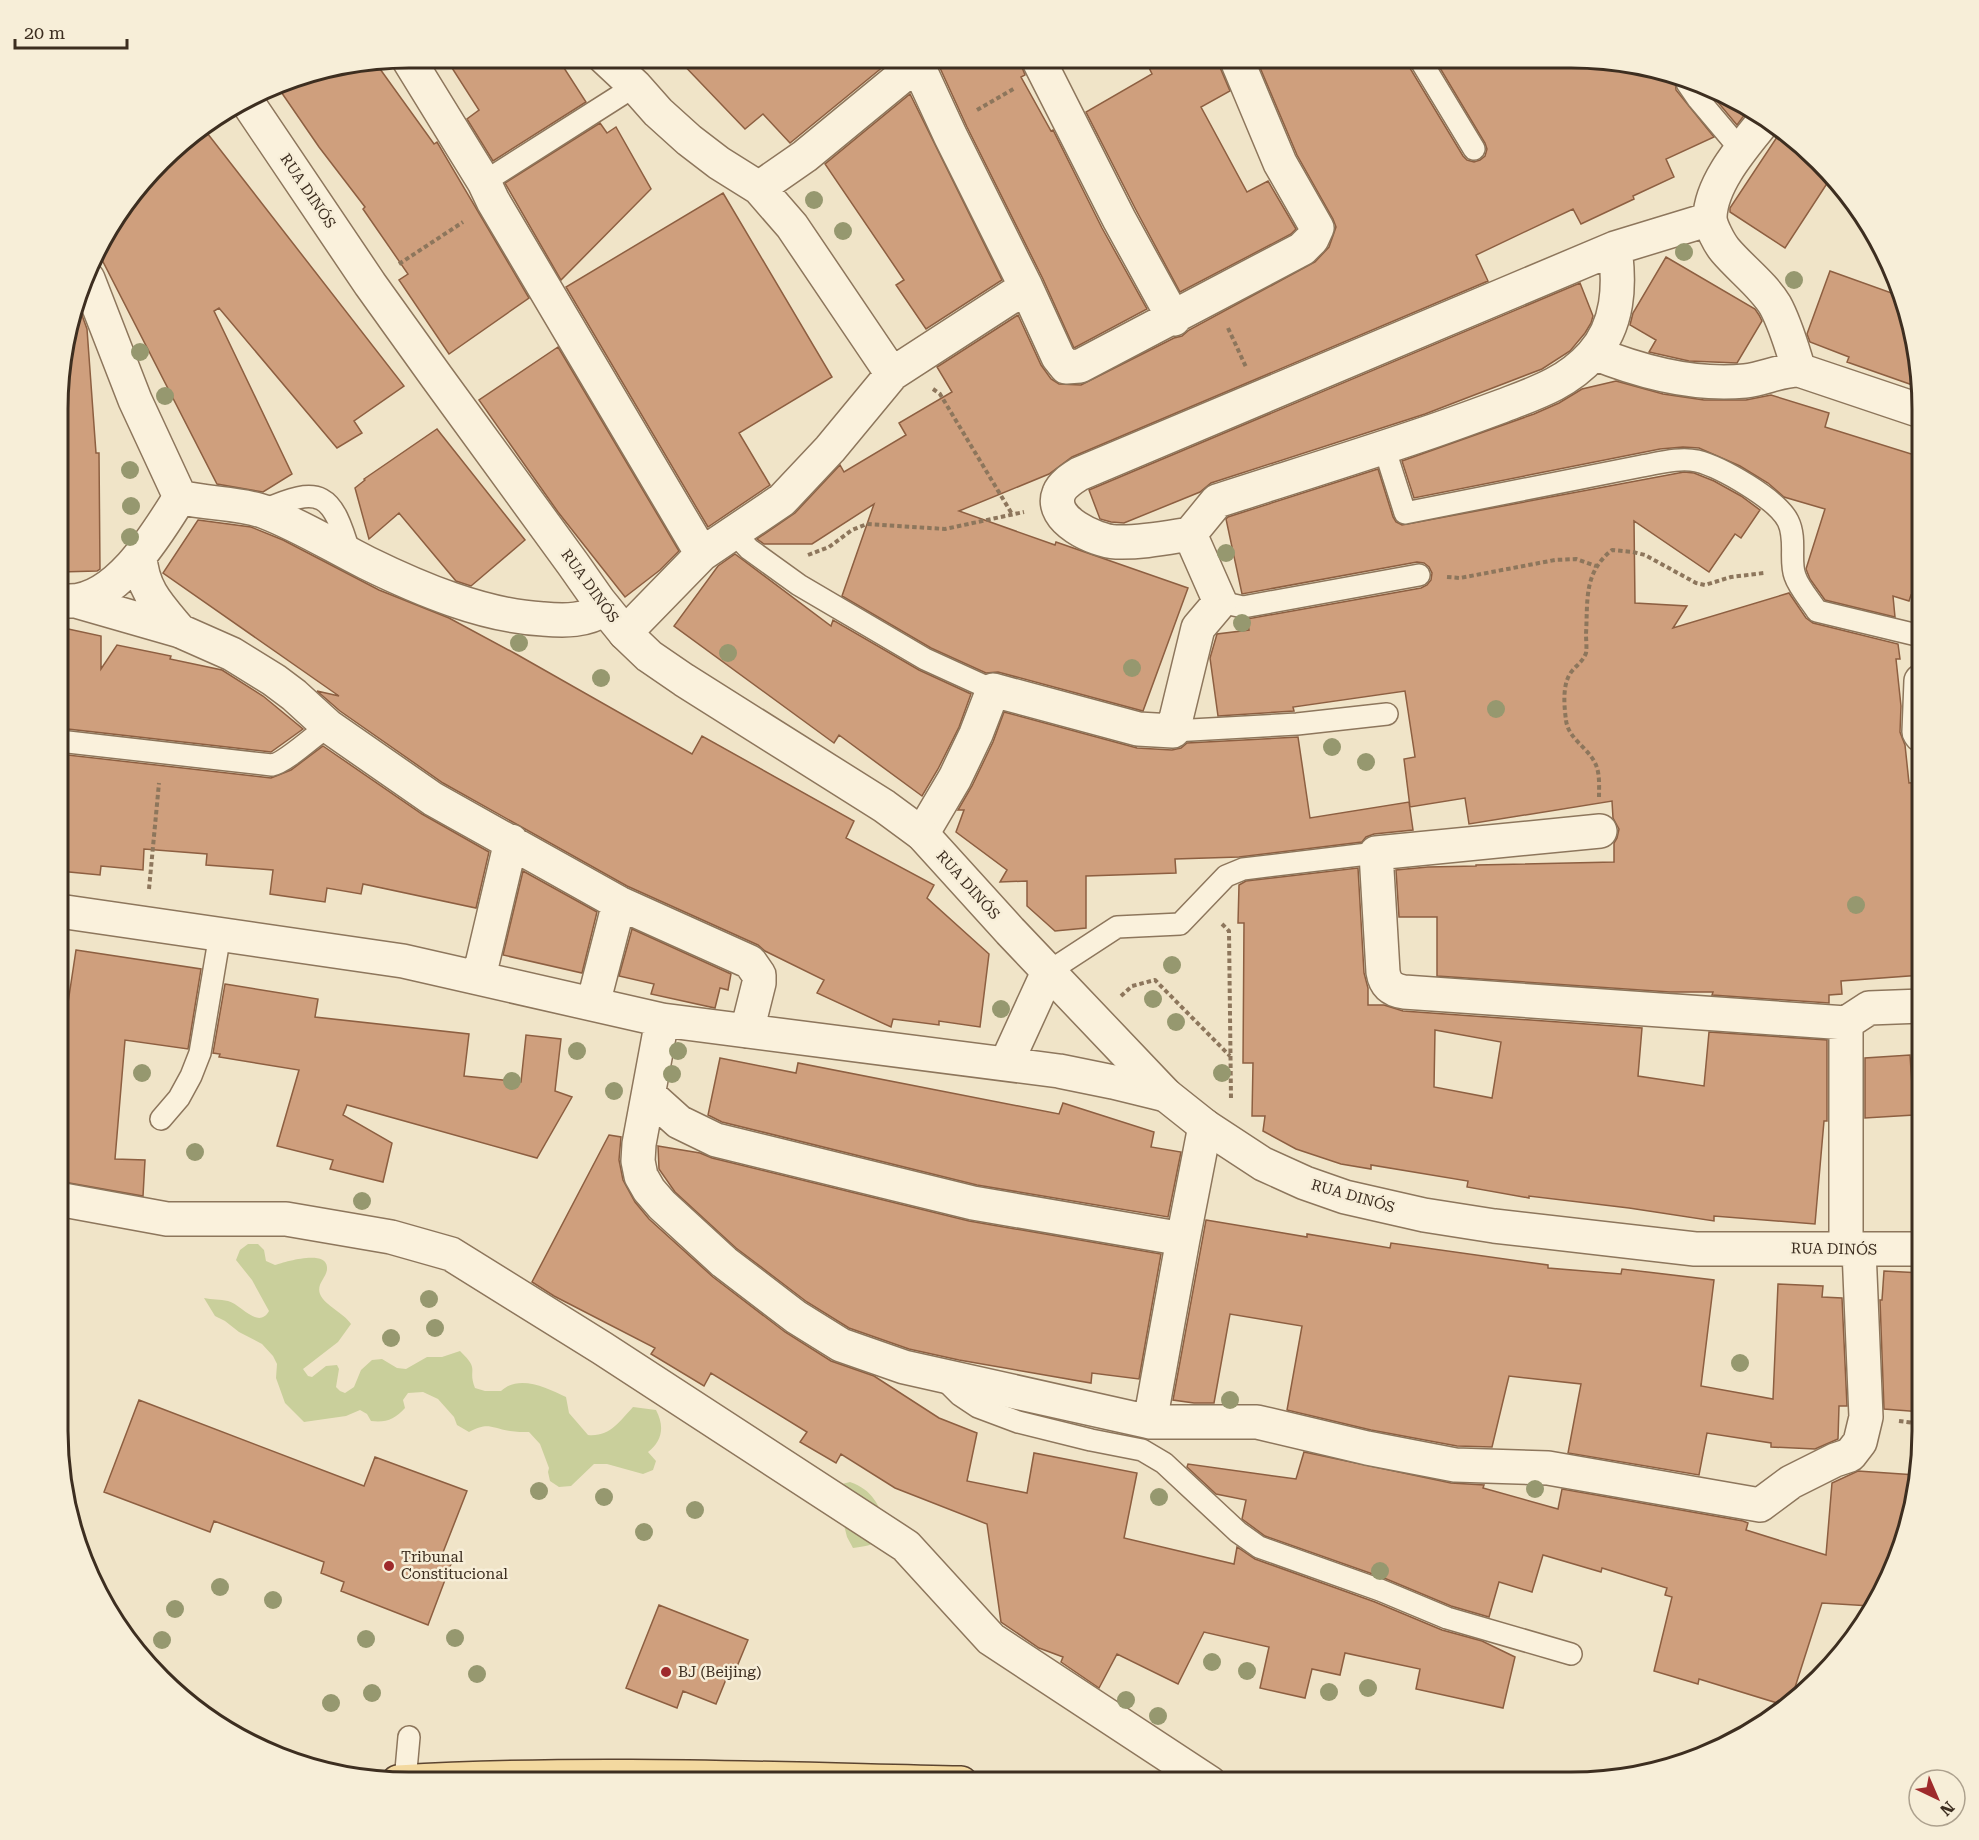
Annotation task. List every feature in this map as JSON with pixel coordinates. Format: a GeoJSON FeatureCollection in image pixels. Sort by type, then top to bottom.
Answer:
{"type":"FeatureCollection","features":[{"type":"Feature","properties":{"kind":"street"},"geometry":{"type":"LineString","coordinates":[[414,68],[702,554]]}},
{"type":"Feature","properties":{"kind":"street"},"geometry":{"type":"LineString","coordinates":[[616,68],[689,140],[719,163],[759,188],[792,226],[892,374]]}},
{"type":"Feature","properties":{"kind":"street"},"geometry":{"type":"LineString","coordinates":[[759,188],[805,156],[907,68]]}},
{"type":"Feature","properties":{"kind":"street"},"geometry":{"type":"LineString","coordinates":[[920,68],[1058,357],[1066,367],[1080,366],[1174,319],[1302,249],[1312,239],[1317,228],[1280,163],[1240,68]]}},
{"type":"Feature","properties":{"kind":"street"},"geometry":{"type":"LineString","coordinates":[[1042,68],[1119,219],[1174,319]]}},
{"type":"Feature","properties":{"kind":"street","name":"RUA DINÓS"},"geometry":{"type":"LineString","coordinates":[[251,107],[370,284],[615,621],[649,656],[884,806],[922,834],[1048,972],[1166,1095],[1218,1135],[1263,1164],[1305,1183],[1345,1197],[1424,1215],[1494,1226],[1695,1249],[1912,1249]]}},
{"type":"Feature","properties":{"kind":"street"},"geometry":{"type":"LineString","coordinates":[[1760,125],[1725,175],[1715,197],[1710,219],[1724,248],[1774,303],[1784,324],[1799,370]]}},
{"type":"Feature","properties":{"kind":"street"},"geometry":{"type":"LineString","coordinates":[[1615,248],[1619,276],[1617,304],[1608,330],[1594,354],[1575,373],[1552,387],[1463,421],[1217,501],[1190,534],[1133,542],[1113,542],[1096,537],[1061,515],[1057,504],[1058,494],[1066,483],[1079,474],[1615,248],[1710,219]]}},
{"type":"Feature","properties":{"kind":"street"},"geometry":{"type":"LineString","coordinates":[[91,285],[135,400],[180,497],[201,503],[262,511],[302,528],[368,563],[456,601],[524,618],[575,620],[591,617],[615,621],[702,554],[782,500],[830,449],[892,374],[1026,287]]}},
{"type":"Feature","properties":{"kind":"street"},"geometry":{"type":"LineString","coordinates":[[1594,354],[1651,374],[1706,380],[1743,381],[1764,378],[1784,370],[1799,370],[1912,408]]}},
{"type":"Feature","properties":{"kind":"street"},"geometry":{"type":"LineString","coordinates":[[69,601],[95,596],[107,589],[140,556],[180,497]]}},
{"type":"Feature","properties":{"kind":"street"},"geometry":{"type":"LineString","coordinates":[[922,834],[955,778],[976,734],[993,690],[1138,729],[1173,731],[1198,628],[1220,602],[1190,534]]}},
{"type":"Feature","properties":{"kind":"street"},"geometry":{"type":"LineString","coordinates":[[140,556],[141,574],[146,588],[180,631]]}},
{"type":"Feature","properties":{"kind":"street"},"geometry":{"type":"LineString","coordinates":[[69,601],[180,631],[253,666],[294,695],[328,726],[433,799],[619,903],[750,962],[759,975],[759,983],[747,1031]]}},
{"type":"Feature","properties":{"kind":"street"},"geometry":{"type":"LineString","coordinates":[[1600,831],[1376,854],[1384,979],[1395,991],[1846,1023],[1869,1008],[1912,1006]]}},
{"type":"Feature","properties":{"kind":"street"},"geometry":{"type":"LineString","coordinates":[[479,977],[511,842]]}},
{"type":"Feature","properties":{"kind":"street"},"geometry":{"type":"LineString","coordinates":[[593,1004],[619,903]]}},
{"type":"Feature","properties":{"kind":"street"},"geometry":{"type":"LineString","coordinates":[[67,912],[403,961],[662,1020],[1059,1071],[1166,1095]]}},
{"type":"Feature","properties":{"kind":"street"},"geometry":{"type":"LineString","coordinates":[[1006,1064],[1048,972]]}},
{"type":"Feature","properties":{"kind":"street"},"geometry":{"type":"LineString","coordinates":[[662,1020],[639,1144],[638,1161],[641,1176],[662,1205],[724,1262],[796,1317],[841,1345],[904,1367],[1149,1422],[1257,1422],[1367,1448],[1455,1465],[1548,1468],[1760,1505],[1791,1482],[1850,1455],[1860,1442],[1866,1417],[1852,1250],[1846,1023]]}},
{"type":"Feature","properties":{"kind":"street"},"geometry":{"type":"LineString","coordinates":[[649,1095],[679,1122],[716,1140],[973,1203],[1183,1239]]}},
{"type":"Feature","properties":{"kind":"street"},"geometry":{"type":"LineString","coordinates":[[1149,1422],[1183,1239],[1218,1135]]}},
{"type":"Feature","properties":{"kind":"street"},"geometry":{"type":"LineString","coordinates":[[67,1200],[167,1219],[286,1219],[391,1237],[451,1254],[602,1348],[906,1546],[992,1639],[1195,1772]]}},
{"type":"Feature","properties":{"kind":"lane"},"geometry":{"type":"LineString","coordinates":[[1425,68],[1474,149]]}},
{"type":"Feature","properties":{"kind":"lane"},"geometry":{"type":"LineString","coordinates":[[488,192],[635,86]]}},
{"type":"Feature","properties":{"kind":"lane"},"geometry":{"type":"LineString","coordinates":[[1692,90],[1741,150]]}},
{"type":"Feature","properties":{"kind":"lane"},"geometry":{"type":"LineString","coordinates":[[1384,447],[1405,513],[1642,466],[1672,461],[1696,461],[1720,470],[1748,485],[1771,501],[1788,520],[1794,542],[1794,575],[1817,611],[1912,634]]}},
{"type":"Feature","properties":{"kind":"lane"},"geometry":{"type":"LineString","coordinates":[[734,533],[749,549],[799,585],[926,658],[993,690]]}},
{"type":"Feature","properties":{"kind":"lane"},"geometry":{"type":"LineString","coordinates":[[1220,602],[1243,607],[1419,575]]}},
{"type":"Feature","properties":{"kind":"lane"},"geometry":{"type":"LineString","coordinates":[[1173,731],[1297,724],[1387,714]]}},
{"type":"Feature","properties":{"kind":"lane"},"geometry":{"type":"LineString","coordinates":[[67,742],[279,764],[328,726]]}},
{"type":"Feature","properties":{"kind":"lane"},"geometry":{"type":"LineString","coordinates":[[1048,972],[1117,927],[1180,924],[1226,876],[1243,869],[1376,854]]}},
{"type":"Feature","properties":{"kind":"lane"},"geometry":{"type":"LineString","coordinates":[[161,1119],[179,1098],[200,1053],[220,934]]}},
{"type":"Feature","properties":{"kind":"lane"},"geometry":{"type":"LineString","coordinates":[[939,1374],[960,1395],[978,1407],[1018,1422],[1142,1450],[1164,1462],[1238,1532],[1259,1547],[1380,1590],[1447,1618],[1571,1654]]}},
{"type":"Feature","properties":{"kind":"lane"},"geometry":{"type":"LineString","coordinates":[[403,1772],[409,1737]]}},
{"type":"Feature","properties":{"kind":"path"},"geometry":{"type":"LineString","coordinates":[[947,128],[1034,68]]}},
{"type":"Feature","properties":{"kind":"path"},"geometry":{"type":"LineString","coordinates":[[370,284],[488,192]]}},
{"type":"Feature","properties":{"kind":"path"},"geometry":{"type":"LineString","coordinates":[[1214,297],[1260,398]]}},
{"type":"Feature","properties":{"kind":"path"},"geometry":{"type":"LineString","coordinates":[[892,374],[926,385],[940,394],[1012,514]]}},
{"type":"Feature","properties":{"kind":"path"},"geometry":{"type":"LineString","coordinates":[[762,558],[809,555],[829,547],[867,524],[945,529],[1057,504]]}},
{"type":"Feature","properties":{"kind":"path"},"geometry":{"type":"LineString","coordinates":[[1600,831],[1599,779],[1596,766],[1566,722],[1565,693],[1566,680],[1586,653],[1589,587],[1599,560],[1612,550],[1645,555],[1660,561],[1696,583],[1704,585],[1731,577],[1763,573],[1794,575]]}},
{"type":"Feature","properties":{"kind":"path"},"geometry":{"type":"LineString","coordinates":[[1419,575],[1460,578],[1490,571],[1576,559],[1596,566]]}},
{"type":"Feature","properties":{"kind":"path"},"geometry":{"type":"LineString","coordinates":[[146,923],[162,752]]}},
{"type":"Feature","properties":{"kind":"path"},"geometry":{"type":"LineString","coordinates":[[1201,902],[1229,931],[1218,1135]]}},
{"type":"Feature","properties":{"kind":"green space"},"geometry":{"type":"Polygon","coordinates":[[[248,1244],[258,1244],[264,1250],[266,1261],[275,1265],[304,1258],[320,1259],[325,1262],[327,1271],[319,1290],[320,1294],[351,1324],[338,1342],[303,1369],[308,1376],[312,1377],[326,1366],[337,1365],[339,1369],[336,1387],[345,1393],[354,1387],[361,1370],[372,1360],[382,1359],[397,1368],[406,1369],[427,1357],[442,1357],[460,1351],[472,1366],[475,1388],[485,1391],[501,1391],[508,1386],[524,1383],[550,1390],[566,1397],[569,1413],[588,1435],[608,1431],[633,1407],[656,1410],[661,1422],[661,1433],[653,1448],[648,1452],[656,1461],[653,1470],[643,1474],[607,1464],[594,1464],[571,1486],[559,1487],[550,1481],[549,1468],[540,1444],[529,1432],[485,1426],[469,1432],[457,1425],[454,1417],[438,1399],[423,1392],[408,1393],[403,1400],[405,1408],[398,1415],[386,1421],[371,1421],[367,1414],[360,1410],[346,1416],[304,1422],[285,1403],[276,1378],[277,1364],[273,1356],[262,1344],[215,1316],[204,1298],[228,1301],[255,1317],[265,1316],[269,1311],[252,1280],[236,1260],[240,1250],[248,1244]]]}},
{"type":"Feature","properties":{"kind":"green space"},"geometry":{"type":"Polygon","coordinates":[[[850,1482],[870,1494],[887,1527],[878,1541],[853,1548],[844,1525],[819,1485],[850,1482]]]}},
{"type":"Feature","properties":{"kind":"building"},"geometry":{"type":"Polygon","coordinates":[[[452,68],[564,68],[586,102],[493,161],[467,119],[479,110],[452,68]]]}},
{"type":"Feature","properties":{"kind":"building"},"geometry":{"type":"Polygon","coordinates":[[[687,68],[882,68],[790,143],[763,114],[745,129],[687,68]]]}},
{"type":"Feature","properties":{"kind":"building"},"geometry":{"type":"Polygon","coordinates":[[[940,68],[1022,68],[1025,75],[1021,77],[1051,131],[1053,130],[1102,228],[1147,309],[1074,348],[1043,279],[940,68]]]}},
{"type":"Feature","properties":{"kind":"building"},"geometry":{"type":"Polygon","coordinates":[[[1149,68],[1220,68],[1230,91],[1201,107],[1247,192],[1268,181],[1296,229],[1291,234],[1180,292],[1086,112],[1152,74],[1149,68]]]}},
{"type":"Feature","properties":{"kind":"building"},"geometry":{"type":"Polygon","coordinates":[[[1260,68],[1410,68],[1463,156],[1474,162],[1485,156],[1487,149],[1485,143],[1440,68],[1593,68],[1659,79],[1675,84],[1676,90],[1714,137],[1666,159],[1674,177],[1633,196],[1634,199],[1581,224],[1573,209],[1476,255],[1488,281],[1072,457],[1049,474],[959,511],[1188,588],[1143,711],[998,672],[986,673],[931,648],[842,596],[874,504],[812,544],[764,544],[757,539],[795,513],[840,465],[844,472],[906,435],[899,423],[952,392],[937,367],[1018,315],[1041,365],[1051,379],[1059,384],[1081,385],[1182,336],[1189,330],[1315,262],[1329,247],[1336,227],[1297,155],[1260,68]]]}},
{"type":"Feature","properties":{"kind":"building"},"geometry":{"type":"Polygon","coordinates":[[[380,69],[434,144],[437,142],[529,298],[449,354],[399,280],[408,274],[363,209],[365,207],[319,147],[281,92],[320,79],[380,69]]]}},
{"type":"Feature","properties":{"kind":"building"},"geometry":{"type":"Polygon","coordinates":[[[910,94],[1002,280],[926,329],[896,285],[904,280],[825,164],[910,94]]]}},
{"type":"Feature","properties":{"kind":"building"},"geometry":{"type":"Polygon","coordinates":[[[1717,101],[1744,115],[1737,125],[1717,101]]]}},
{"type":"Feature","properties":{"kind":"building"},"geometry":{"type":"Polygon","coordinates":[[[600,123],[607,133],[616,127],[651,189],[561,280],[505,183],[600,123]]]}},
{"type":"Feature","properties":{"kind":"building"},"geometry":{"type":"Polygon","coordinates":[[[207,133],[404,386],[354,421],[362,433],[337,448],[219,308],[214,311],[292,474],[263,492],[217,484],[102,260],[125,219],[152,184],[167,167],[207,133]]]}},
{"type":"Feature","properties":{"kind":"building"},"geometry":{"type":"Polygon","coordinates":[[[1777,137],[1812,167],[1827,184],[1785,248],[1730,212],[1730,208],[1777,137]]]}},
{"type":"Feature","properties":{"kind":"building"},"geometry":{"type":"Polygon","coordinates":[[[723,193],[832,377],[739,433],[770,485],[708,527],[566,287],[723,193]]]}},
{"type":"Feature","properties":{"kind":"building"},"geometry":{"type":"Polygon","coordinates":[[[1666,257],[1755,309],[1762,321],[1737,363],[1689,361],[1649,352],[1656,340],[1630,325],[1633,313],[1666,257]]]}},
{"type":"Feature","properties":{"kind":"building"},"geometry":{"type":"Polygon","coordinates":[[[1830,271],[1891,293],[1905,342],[1911,384],[1847,362],[1849,357],[1810,342],[1807,334],[1830,271]]]}},
{"type":"Feature","properties":{"kind":"building"},"geometry":{"type":"Polygon","coordinates":[[[1580,283],[1593,316],[1591,323],[1570,351],[1542,369],[1425,414],[1211,483],[1200,492],[1124,523],[1100,519],[1089,490],[1580,283]]]}},
{"type":"Feature","properties":{"kind":"building"},"geometry":{"type":"Polygon","coordinates":[[[81,313],[87,329],[96,453],[99,453],[100,569],[67,572],[68,386],[74,342],[81,313]]]}},
{"type":"Feature","properties":{"kind":"building"},"geometry":{"type":"Polygon","coordinates":[[[558,347],[679,551],[660,570],[625,597],[558,512],[479,400],[558,347]]]}},
{"type":"Feature","properties":{"kind":"building"},"geometry":{"type":"Polygon","coordinates":[[[1616,381],[1663,394],[1704,400],[1746,400],[1771,395],[1829,413],[1825,427],[1912,454],[1912,595],[1909,601],[1893,596],[1895,617],[1825,600],[1810,579],[1806,569],[1825,509],[1784,497],[1768,483],[1740,466],[1699,448],[1660,449],[1414,498],[1402,461],[1534,414],[1582,389],[1616,381]]]}},
{"type":"Feature","properties":{"kind":"building"},"geometry":{"type":"Polygon","coordinates":[[[437,429],[525,540],[471,586],[456,581],[399,513],[369,539],[355,488],[364,479],[437,429]]]}},
{"type":"Feature","properties":{"kind":"building"},"geometry":{"type":"Polygon","coordinates":[[[1378,469],[1393,517],[1402,525],[1684,472],[1694,473],[1714,481],[1741,496],[1760,510],[1741,538],[1735,534],[1709,572],[1634,521],[1635,603],[1687,606],[1673,628],[1789,593],[1806,618],[1813,623],[1898,644],[1900,659],[1896,659],[1901,706],[1900,732],[1905,745],[1909,783],[1912,783],[1912,976],[1841,981],[1842,994],[1829,995],[1829,1003],[1712,995],[1713,992],[1670,992],[1437,976],[1437,917],[1399,917],[1396,870],[1476,865],[1614,862],[1614,843],[1619,829],[1613,818],[1612,801],[1469,824],[1465,798],[1410,807],[1404,759],[1415,757],[1405,691],[1293,707],[1294,711],[1218,716],[1210,658],[1217,634],[1249,630],[1247,619],[1421,588],[1431,580],[1432,573],[1424,563],[1417,562],[1242,594],[1226,519],[1378,469]]]}},
{"type":"Feature","properties":{"kind":"building"},"geometry":{"type":"Polygon","coordinates":[[[198,520],[251,527],[283,540],[379,590],[449,618],[692,754],[702,736],[854,821],[846,838],[934,885],[927,898],[989,954],[980,1027],[939,1021],[939,1025],[893,1019],[891,1027],[817,993],[824,980],[765,951],[758,945],[627,886],[443,783],[340,711],[317,691],[339,696],[163,573],[198,520]]]}},
{"type":"Feature","properties":{"kind":"building"},"geometry":{"type":"Polygon","coordinates":[[[735,554],[831,626],[833,620],[919,670],[971,694],[959,727],[922,796],[839,735],[834,743],[674,626],[718,566],[735,554]]]}},
{"type":"Feature","properties":{"kind":"building"},"geometry":{"type":"Polygon","coordinates":[[[67,629],[101,636],[101,669],[117,645],[171,656],[170,659],[222,670],[263,696],[303,729],[271,752],[67,729],[67,629]]]}},
{"type":"Feature","properties":{"kind":"building"},"geometry":{"type":"Polygon","coordinates":[[[1004,712],[1137,748],[1172,750],[1181,748],[1187,743],[1298,737],[1310,818],[1409,802],[1413,830],[1374,834],[1366,837],[1362,842],[1239,857],[1175,859],[1176,873],[1086,876],[1086,928],[1055,931],[1027,906],[1027,881],[1000,882],[1007,870],[956,832],[964,810],[958,810],[993,742],[1004,712]]]}},
{"type":"Feature","properties":{"kind":"building"},"geometry":{"type":"Polygon","coordinates":[[[323,746],[422,814],[489,852],[476,908],[363,884],[361,894],[327,888],[325,902],[270,894],[273,870],[206,865],[207,854],[144,849],[143,870],[101,866],[100,875],[67,872],[67,755],[271,778],[291,770],[323,746]]]}},
{"type":"Feature","properties":{"kind":"building"},"geometry":{"type":"Polygon","coordinates":[[[1358,868],[1368,1005],[1384,1005],[1403,1011],[1642,1028],[1638,1076],[1704,1086],[1709,1032],[1827,1040],[1827,1121],[1824,1121],[1815,1224],[1714,1216],[1714,1221],[1629,1208],[1529,1196],[1529,1198],[1467,1187],[1468,1181],[1371,1165],[1371,1169],[1341,1164],[1296,1149],[1263,1131],[1265,1116],[1252,1116],[1253,1063],[1243,1063],[1244,923],[1238,923],[1239,885],[1246,881],[1358,868]],[[1435,1030],[1434,1087],[1492,1098],[1501,1042],[1435,1030]]]}},
{"type":"Feature","properties":{"kind":"building"},"geometry":{"type":"Polygon","coordinates":[[[523,871],[597,912],[582,973],[503,955],[523,871]]]}},
{"type":"Feature","properties":{"kind":"building"},"geometry":{"type":"Polygon","coordinates":[[[632,929],[731,974],[728,990],[720,988],[715,1008],[651,994],[654,984],[619,976],[632,929]]]}},
{"type":"Feature","properties":{"kind":"building"},"geometry":{"type":"Polygon","coordinates":[[[76,950],[201,969],[188,1049],[125,1040],[115,1159],[145,1160],[143,1196],[67,1183],[67,1009],[76,950]]]}},
{"type":"Feature","properties":{"kind":"building"},"geometry":{"type":"Polygon","coordinates":[[[225,984],[318,999],[315,1017],[469,1034],[464,1076],[521,1082],[526,1035],[561,1039],[555,1091],[572,1097],[537,1158],[347,1105],[343,1115],[392,1143],[383,1182],[330,1169],[333,1160],[277,1146],[299,1070],[219,1057],[220,1054],[213,1053],[225,984]]]}},
{"type":"Feature","properties":{"kind":"building"},"geometry":{"type":"Polygon","coordinates":[[[1910,1055],[1912,1115],[1865,1118],[1865,1058],[1910,1055]]]}},
{"type":"Feature","properties":{"kind":"building"},"geometry":{"type":"Polygon","coordinates":[[[720,1058],[796,1073],[798,1063],[1059,1114],[1063,1103],[1154,1132],[1151,1147],[1181,1152],[1168,1217],[977,1185],[722,1122],[708,1115],[720,1058]]]}},
{"type":"Feature","properties":{"kind":"building"},"geometry":{"type":"Polygon","coordinates":[[[609,1135],[621,1137],[619,1160],[623,1180],[635,1202],[649,1219],[713,1277],[785,1332],[831,1361],[874,1376],[939,1418],[977,1433],[967,1481],[1027,1493],[1034,1453],[1137,1473],[1124,1538],[1234,1564],[1237,1547],[1255,1559],[1375,1602],[1442,1630],[1482,1641],[1515,1657],[1503,1708],[1416,1689],[1420,1669],[1345,1653],[1340,1675],[1312,1669],[1305,1698],[1260,1688],[1269,1647],[1204,1632],[1178,1684],[1117,1654],[1099,1688],[1061,1662],[1063,1657],[1039,1648],[1001,1622],[987,1524],[895,1488],[841,1454],[836,1463],[800,1442],[807,1432],[711,1373],[704,1386],[651,1354],[655,1348],[554,1296],[532,1282],[609,1135]]]}},
{"type":"Feature","properties":{"kind":"building"},"geometry":{"type":"Polygon","coordinates":[[[658,1146],[700,1153],[712,1158],[969,1221],[1161,1254],[1139,1379],[1092,1373],[1091,1383],[959,1360],[909,1349],[849,1328],[807,1302],[736,1248],[675,1192],[659,1169],[658,1146]]]}},
{"type":"Feature","properties":{"kind":"building"},"geometry":{"type":"Polygon","coordinates":[[[1206,1220],[1390,1248],[1391,1243],[1548,1265],[1548,1268],[1621,1274],[1622,1269],[1714,1280],[1701,1386],[1773,1399],[1778,1284],[1823,1286],[1822,1297],[1842,1298],[1847,1406],[1839,1406],[1838,1439],[1815,1449],[1771,1447],[1771,1443],[1707,1433],[1699,1475],[1568,1453],[1581,1384],[1509,1376],[1492,1447],[1457,1446],[1371,1430],[1287,1410],[1302,1326],[1230,1314],[1214,1403],[1173,1400],[1206,1220]]]}},
{"type":"Feature","properties":{"kind":"building"},"geometry":{"type":"Polygon","coordinates":[[[1884,1271],[1912,1272],[1912,1411],[1884,1409],[1880,1300],[1882,1300],[1884,1271]]]}},
{"type":"Feature","properties":{"kind":"building"},"geometry":{"type":"Polygon","coordinates":[[[139,1400],[364,1486],[375,1457],[467,1491],[440,1560],[451,1564],[428,1625],[341,1591],[344,1582],[321,1573],[324,1562],[214,1521],[210,1532],[104,1492],[139,1400]]]}},
{"type":"Feature","properties":{"kind":"building"},"geometry":{"type":"Polygon","coordinates":[[[1304,1452],[1451,1483],[1484,1485],[1483,1488],[1558,1509],[1562,1489],[1743,1521],[1748,1523],[1746,1530],[1826,1555],[1832,1483],[1858,1471],[1909,1475],[1900,1520],[1886,1562],[1866,1602],[1864,1606],[1822,1603],[1795,1688],[1777,1703],[1699,1679],[1698,1684],[1654,1671],[1672,1597],[1665,1595],[1667,1588],[1602,1568],[1601,1572],[1543,1555],[1532,1592],[1499,1582],[1489,1617],[1451,1606],[1384,1578],[1265,1536],[1242,1519],[1246,1500],[1216,1494],[1187,1467],[1188,1464],[1296,1479],[1304,1452]]]}},
{"type":"Feature","properties":{"kind":"building"},"geometry":{"type":"Polygon","coordinates":[[[659,1605],[748,1640],[736,1669],[731,1667],[716,1704],[683,1691],[677,1708],[626,1688],[659,1605]]]}},
{"type":"Feature","properties":{"kind":"place","name":"Tribunal Constitucional"},"geometry":{"type":"Point","coordinates":[389,1566]}},
{"type":"Feature","properties":{"kind":"place","name":"BJ (Beijing)"},"geometry":{"type":"Point","coordinates":[666,1672]}}]}
